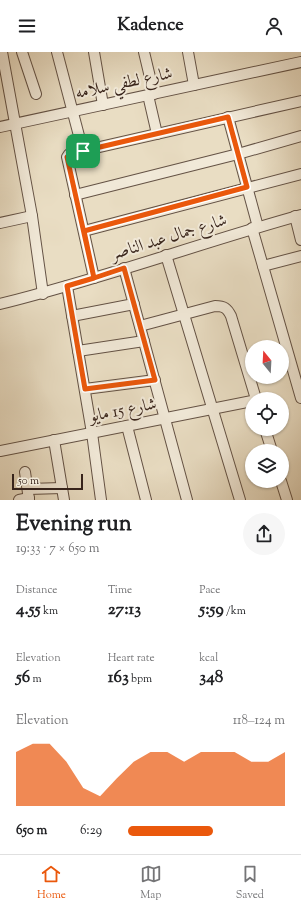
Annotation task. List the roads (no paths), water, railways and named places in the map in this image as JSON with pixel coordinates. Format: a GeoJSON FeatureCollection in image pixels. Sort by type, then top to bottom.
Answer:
{"type":"FeatureCollection","features":[{"type":"Feature","properties":{"kind":"street"},"geometry":{"type":"LineString","coordinates":[[2,52],[16,123],[44,294]]}},
{"type":"Feature","properties":{"kind":"street"},"geometry":{"type":"LineString","coordinates":[[22,52],[36,94]]}},
{"type":"Feature","properties":{"kind":"street"},"geometry":{"type":"LineString","coordinates":[[57,52],[83,151]]}},
{"type":"Feature","properties":{"kind":"street"},"geometry":{"type":"LineString","coordinates":[[94,52],[103,105]]}},
{"type":"Feature","properties":{"kind":"street"},"geometry":{"type":"LineString","coordinates":[[144,52],[156,134]]}},
{"type":"Feature","properties":{"kind":"street"},"geometry":{"type":"LineString","coordinates":[[188,52],[194,85]]}},
{"type":"Feature","properties":{"kind":"street","name":"شارع لطفي سلامه"},"geometry":{"type":"LineString","coordinates":[[0,127],[301,62]]}},
{"type":"Feature","properties":{"kind":"street"},"geometry":{"type":"LineString","coordinates":[[94,278],[67,157],[70,154],[301,101]]}},
{"type":"Feature","properties":{"kind":"street"},"geometry":{"type":"LineString","coordinates":[[228,117],[247,187],[263,266],[299,384],[301,398]]}},
{"type":"Feature","properties":{"kind":"street"},"geometry":{"type":"LineString","coordinates":[[76,195],[238,154],[301,136]]}},
{"type":"Feature","properties":{"kind":"street"},"geometry":{"type":"LineString","coordinates":[[84,231],[301,174]]}},
{"type":"Feature","properties":{"kind":"street"},"geometry":{"type":"LineString","coordinates":[[0,223],[32,216]]}},
{"type":"Feature","properties":{"kind":"street"},"geometry":{"type":"LineString","coordinates":[[298,216],[301,240]]}},
{"type":"Feature","properties":{"kind":"street","name":"شارع جمال عبد الناصر"},"geometry":{"type":"LineString","coordinates":[[0,304],[44,294],[166,255],[298,216]]}},
{"type":"Feature","properties":{"kind":"street"},"geometry":{"type":"LineString","coordinates":[[166,255],[240,500]]}},
{"type":"Feature","properties":{"kind":"street"},"geometry":{"type":"LineString","coordinates":[[263,266],[301,256]]}},
{"type":"Feature","properties":{"kind":"street"},"geometry":{"type":"LineString","coordinates":[[124,268],[187,500]]}},
{"type":"Feature","properties":{"kind":"street"},"geometry":{"type":"LineString","coordinates":[[67,286],[92,433],[101,500]]}},
{"type":"Feature","properties":{"kind":"street"},"geometry":{"type":"LineString","coordinates":[[72,316],[134,304]]}},
{"type":"Feature","properties":{"kind":"street"},"geometry":{"type":"LineString","coordinates":[[140,326],[215,306],[222,306],[228,309],[254,392]]}},
{"type":"Feature","properties":{"kind":"street"},"geometry":{"type":"LineString","coordinates":[[78,351],[144,340]]}},
{"type":"Feature","properties":{"kind":"street"},"geometry":{"type":"LineString","coordinates":[[85,389],[155,380]]}},
{"type":"Feature","properties":{"kind":"street","name":"شارع 15 مايو"},"geometry":{"type":"LineString","coordinates":[[0,451],[245,402]]}},
{"type":"Feature","properties":{"kind":"street"},"geometry":{"type":"LineString","coordinates":[[127,426],[146,500]]}},
{"type":"Feature","properties":{"kind":"street"},"geometry":{"type":"LineString","coordinates":[[54,440],[64,500]]}},
{"type":"Feature","properties":{"kind":"street"},"geometry":{"type":"LineString","coordinates":[[25,472],[26,497],[62,488]]}},
{"type":"Feature","properties":{"kind":"street"},"geometry":{"type":"LineString","coordinates":[[283,488],[287,500]]}}]}
